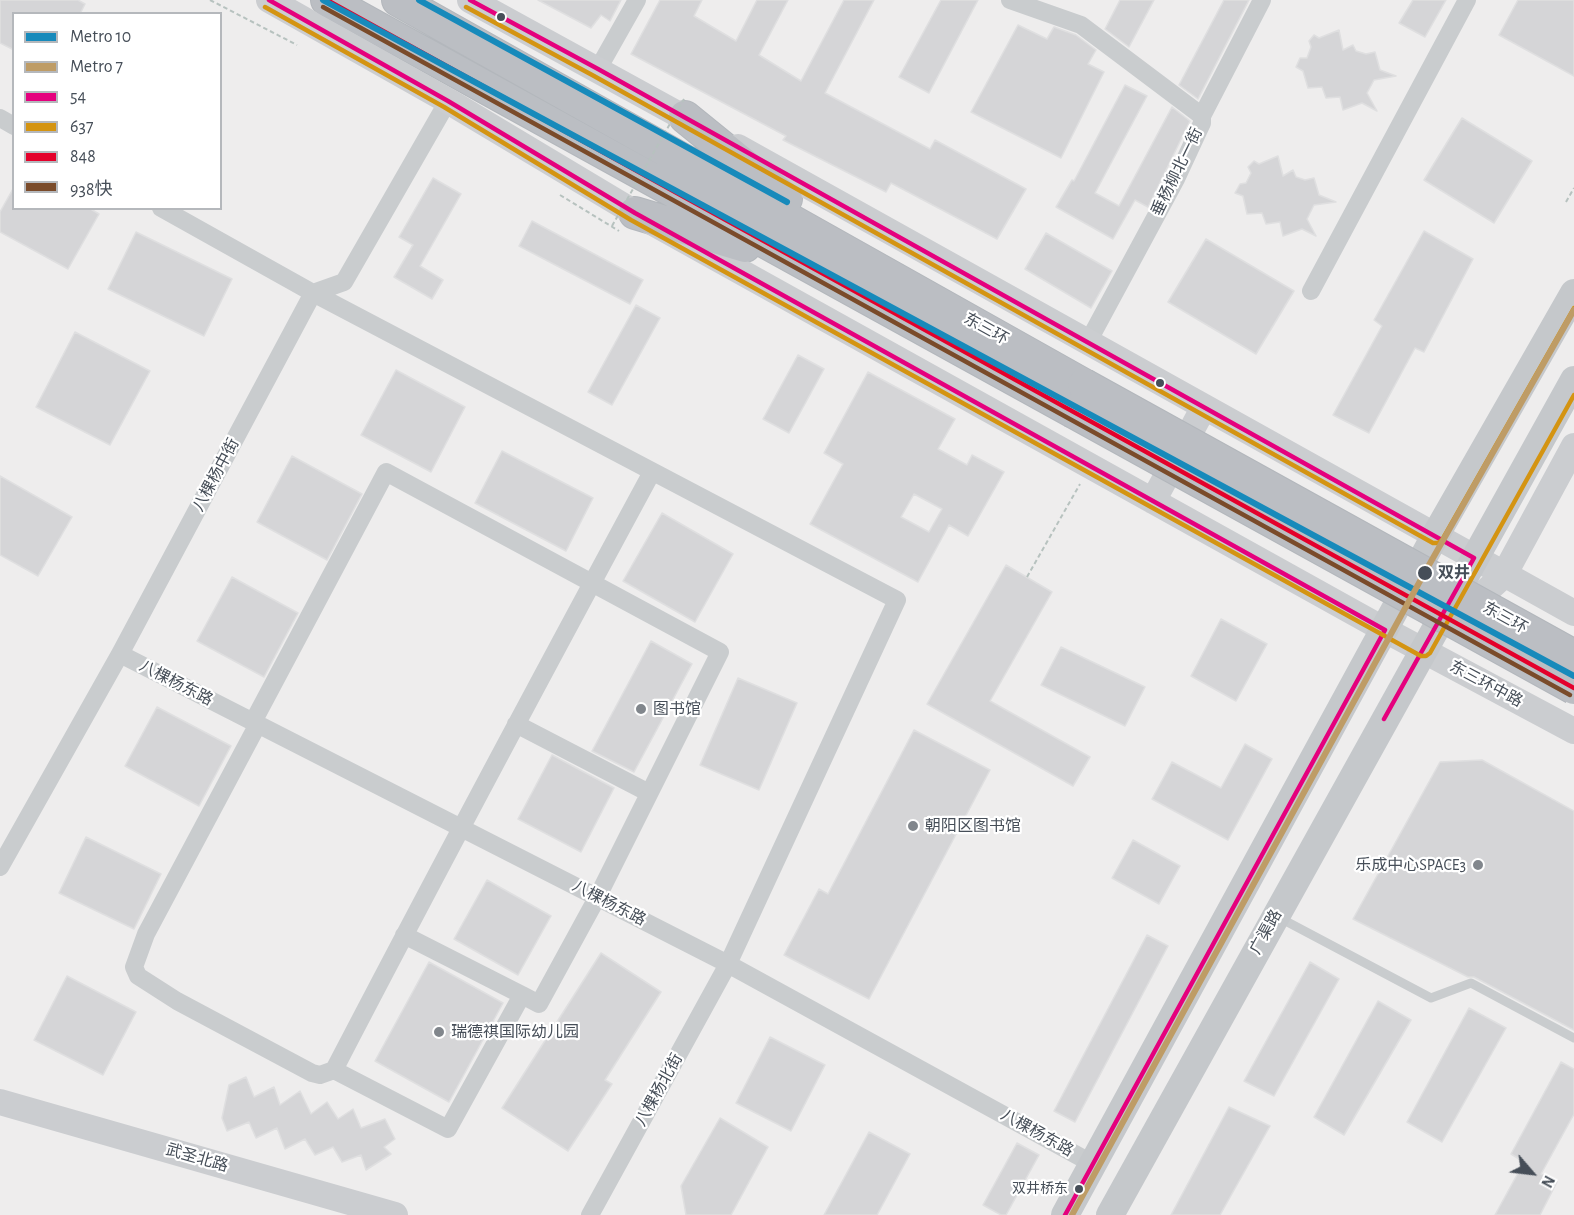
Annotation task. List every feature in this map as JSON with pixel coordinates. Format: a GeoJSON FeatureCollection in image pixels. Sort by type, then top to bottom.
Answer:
{"type":"FeatureCollection","features":[{"type":"Feature","properties":{"kind":"highway","name":"东三环"},"geometry":{"type":"LineString","coordinates":[[327,0],[804,263],[1078,398],[1574,656]]}},
{"type":"Feature","properties":{"kind":"highway","name":"东三环"},"geometry":{"type":"LineString","coordinates":[[399,0],[856,256],[1078,398],[1574,688]]}},
{"type":"Feature","properties":{"kind":"highway"},"geometry":{"type":"LineString","coordinates":[[684,108],[856,256]]}},
{"type":"Feature","properties":{"kind":"highway"},"geometry":{"type":"LineString","coordinates":[[623,224],[804,263]]}},
{"type":"Feature","properties":{"kind":"main road"},"geometry":{"type":"LineString","coordinates":[[1065,1215],[1435,536],[1574,293]]}},
{"type":"Feature","properties":{"kind":"main road","name":"广渠路"},"geometry":{"type":"LineString","coordinates":[[1110,1215],[1574,380]]}},
{"type":"Feature","properties":{"kind":"street","name":"东三环中路"},"geometry":{"type":"LineString","coordinates":[[269,0],[448,101],[623,224],[1090,466],[1385,630],[1572,725]]}},
{"type":"Feature","properties":{"kind":"street"},"geometry":{"type":"LineString","coordinates":[[470,0],[598,69],[684,108],[1088,342],[1574,613]]}},
{"type":"Feature","properties":{"kind":"street"},"geometry":{"type":"LineString","coordinates":[[598,69],[637,0]]}},
{"type":"Feature","properties":{"kind":"street"},"geometry":{"type":"LineString","coordinates":[[1010,0],[1081,25],[1202,116]]}},
{"type":"Feature","properties":{"kind":"street","name":"垂杨柳北一街"},"geometry":{"type":"LineString","coordinates":[[1088,342],[1176,179],[1202,123],[1202,116],[1262,0]]}},
{"type":"Feature","properties":{"kind":"street"},"geometry":{"type":"LineString","coordinates":[[1311,291],[1467,0]]}},
{"type":"Feature","properties":{"kind":"street"},"geometry":{"type":"LineString","coordinates":[[313,293],[344,282],[448,101]]}},
{"type":"Feature","properties":{"kind":"street"},"geometry":{"type":"LineString","coordinates":[[165,210],[313,293],[652,472],[592,582],[460,828],[404,935],[334,1070],[320,1075],[312,1073],[177,1001],[138,976],[135,967],[146,934],[386,472],[592,582],[720,652],[598,896],[539,1004],[404,935]]}},
{"type":"Feature","properties":{"kind":"street","name":"八棵杨中街"},"geometry":{"type":"LineString","coordinates":[[0,867],[120,654],[313,293]]}},
{"type":"Feature","properties":{"kind":"street"},"geometry":{"type":"LineString","coordinates":[[1153,501],[1204,407]]}},
{"type":"Feature","properties":{"kind":"street"},"geometry":{"type":"LineString","coordinates":[[1423,650],[1504,574],[1574,446]]}},
{"type":"Feature","properties":{"kind":"street","name":"八棵杨北街"},"geometry":{"type":"LineString","coordinates":[[590,1215],[728,964],[897,600],[652,472]]}},
{"type":"Feature","properties":{"kind":"street","name":"八棵杨东路"},"geometry":{"type":"LineString","coordinates":[[120,654],[728,964],[1093,1164]]}},
{"type":"Feature","properties":{"kind":"street"},"geometry":{"type":"LineString","coordinates":[[516,724],[649,793]]}},
{"type":"Feature","properties":{"kind":"street"},"geometry":{"type":"LineString","coordinates":[[334,1070],[448,1130],[522,995]]}},
{"type":"Feature","properties":{"kind":"street","name":"武圣北路"},"geometry":{"type":"LineString","coordinates":[[0,1102],[394,1215]]}},
{"type":"Feature","properties":{"kind":"lane"},"geometry":{"type":"LineString","coordinates":[[1275,916],[1431,998],[1471,983],[1574,1038]]}},
{"type":"Feature","properties":{"kind":"path"},"geometry":{"type":"LineString","coordinates":[[210,0],[297,45]]}},
{"type":"Feature","properties":{"kind":"path"},"geometry":{"type":"LineString","coordinates":[[560,195],[623,224],[684,108]]}},
{"type":"Feature","properties":{"kind":"path"},"geometry":{"type":"LineString","coordinates":[[1566,202],[1574,188]]}},
{"type":"Feature","properties":{"kind":"path"},"geometry":{"type":"LineString","coordinates":[[1027,577],[1090,466]]}},
{"type":"Feature","properties":{"kind":"building"},"geometry":{"type":"Polygon","coordinates":[[[0,0],[78,0],[85,4],[81,12],[12,12],[12,49],[0,43],[0,0]]]}},
{"type":"Feature","properties":{"kind":"building"},"geometry":{"type":"Polygon","coordinates":[[[538,0],[621,0],[610,21],[601,15],[591,28],[538,0]]]}},
{"type":"Feature","properties":{"kind":"building"},"geometry":{"type":"Polygon","coordinates":[[[660,0],[702,0],[694,16],[736,41],[757,0],[788,0],[759,55],[801,81],[844,0],[874,0],[825,93],[930,149],[935,140],[1026,189],[997,239],[891,183],[886,192],[783,140],[786,136],[631,54],[660,0]]]}},
{"type":"Feature","properties":{"kind":"building"},"geometry":{"type":"Polygon","coordinates":[[[941,0],[978,0],[929,93],[899,77],[941,0]]]}},
{"type":"Feature","properties":{"kind":"building"},"geometry":{"type":"Polygon","coordinates":[[[1120,0],[1154,0],[1129,47],[1105,29],[1120,0]]]}},
{"type":"Feature","properties":{"kind":"building"},"geometry":{"type":"Polygon","coordinates":[[[1224,0],[1249,0],[1198,99],[1179,85],[1224,0]]]}},
{"type":"Feature","properties":{"kind":"building"},"geometry":{"type":"Polygon","coordinates":[[[1413,0],[1446,0],[1425,37],[1399,23],[1413,0]]]}},
{"type":"Feature","properties":{"kind":"building"},"geometry":{"type":"Polygon","coordinates":[[[1518,0],[1574,0],[1574,76],[1499,35],[1518,0]]]}},
{"type":"Feature","properties":{"kind":"building"},"geometry":{"type":"Polygon","coordinates":[[[1018,25],[1047,39],[1054,27],[1076,35],[1096,50],[1088,64],[1104,72],[1061,158],[971,112],[1018,25]]]}},
{"type":"Feature","properties":{"kind":"building"},"geometry":{"type":"Polygon","coordinates":[[[1339,30],[1343,50],[1353,45],[1356,51],[1366,54],[1375,52],[1380,70],[1396,76],[1374,80],[1367,93],[1377,111],[1362,103],[1343,110],[1340,97],[1326,98],[1322,87],[1308,88],[1303,71],[1296,67],[1300,58],[1307,58],[1311,47],[1309,41],[1314,35],[1319,38],[1339,30]]]}},
{"type":"Feature","properties":{"kind":"building"},"geometry":{"type":"Polygon","coordinates":[[[1125,85],[1147,96],[1095,193],[1119,206],[1172,107],[1190,121],[1148,207],[1135,200],[1113,239],[1056,207],[1072,180],[1074,181],[1125,85]]]}},
{"type":"Feature","properties":{"kind":"building"},"geometry":{"type":"Polygon","coordinates":[[[1462,118],[1532,161],[1494,223],[1424,180],[1462,118]]]}},
{"type":"Feature","properties":{"kind":"building"},"geometry":{"type":"Polygon","coordinates":[[[1278,156],[1283,176],[1293,170],[1296,177],[1305,180],[1314,178],[1319,195],[1336,202],[1314,205],[1307,219],[1316,236],[1302,229],[1283,236],[1280,222],[1266,224],[1262,213],[1247,214],[1243,196],[1235,193],[1240,184],[1246,183],[1251,173],[1248,167],[1254,161],[1259,164],[1278,156]]]}},
{"type":"Feature","properties":{"kind":"building"},"geometry":{"type":"Polygon","coordinates":[[[433,178],[461,194],[420,266],[443,280],[432,299],[394,277],[413,245],[399,237],[433,178]]]}},
{"type":"Feature","properties":{"kind":"building"},"geometry":{"type":"Polygon","coordinates":[[[12,191],[12,210],[92,210],[99,214],[68,269],[0,232],[0,212],[12,191]]]}},
{"type":"Feature","properties":{"kind":"building"},"geometry":{"type":"Polygon","coordinates":[[[532,221],[643,280],[630,304],[519,246],[532,221]]]}},
{"type":"Feature","properties":{"kind":"building"},"geometry":{"type":"Polygon","coordinates":[[[1424,231],[1473,259],[1424,352],[1415,348],[1369,433],[1333,415],[1382,326],[1374,320],[1424,231]]]}},
{"type":"Feature","properties":{"kind":"building"},"geometry":{"type":"Polygon","coordinates":[[[136,232],[232,279],[204,336],[108,289],[136,232]]]}},
{"type":"Feature","properties":{"kind":"building"},"geometry":{"type":"Polygon","coordinates":[[[1046,233],[1112,271],[1091,308],[1025,269],[1046,233]]]}},
{"type":"Feature","properties":{"kind":"building"},"geometry":{"type":"Polygon","coordinates":[[[1206,239],[1294,291],[1256,354],[1168,302],[1206,239]]]}},
{"type":"Feature","properties":{"kind":"building"},"geometry":{"type":"Polygon","coordinates":[[[636,305],[660,318],[612,405],[588,392],[636,305]]]}},
{"type":"Feature","properties":{"kind":"building"},"geometry":{"type":"Polygon","coordinates":[[[75,332],[150,371],[110,445],[36,407],[75,332]]]}},
{"type":"Feature","properties":{"kind":"building"},"geometry":{"type":"Polygon","coordinates":[[[798,355],[824,369],[789,433],[763,419],[798,355]]]}},
{"type":"Feature","properties":{"kind":"building"},"geometry":{"type":"Polygon","coordinates":[[[396,370],[465,407],[431,472],[361,435],[396,370]]]}},
{"type":"Feature","properties":{"kind":"building"},"geometry":{"type":"Polygon","coordinates":[[[868,372],[955,419],[938,449],[967,465],[972,455],[1004,472],[968,536],[949,525],[918,582],[810,524],[843,464],[824,453],[868,372]],[[914,494],[901,517],[929,532],[942,509],[914,494]]]}},
{"type":"Feature","properties":{"kind":"building"},"geometry":{"type":"Polygon","coordinates":[[[502,451],[593,498],[566,551],[475,503],[502,451]]]}},
{"type":"Feature","properties":{"kind":"building"},"geometry":{"type":"Polygon","coordinates":[[[292,456],[362,494],[327,560],[257,522],[292,456]]]}},
{"type":"Feature","properties":{"kind":"building"},"geometry":{"type":"Polygon","coordinates":[[[0,476],[72,517],[38,576],[0,555],[0,476]]]}},
{"type":"Feature","properties":{"kind":"building"},"geometry":{"type":"Polygon","coordinates":[[[662,513],[733,554],[695,622],[623,581],[662,513]]]}},
{"type":"Feature","properties":{"kind":"building"},"geometry":{"type":"Polygon","coordinates":[[[1006,565],[1052,592],[990,701],[1090,757],[1073,786],[927,704],[1006,565]]]}},
{"type":"Feature","properties":{"kind":"building"},"geometry":{"type":"Polygon","coordinates":[[[232,577],[298,613],[264,677],[197,641],[232,577]]]}},
{"type":"Feature","properties":{"kind":"building"},"geometry":{"type":"Polygon","coordinates":[[[1221,619],[1267,644],[1236,701],[1191,676],[1221,619]]]}},
{"type":"Feature","properties":{"kind":"building","name":"图书馆"},"geometry":{"type":"Polygon","coordinates":[[[651,641],[692,664],[634,772],[592,751],[651,641]]]}},
{"type":"Feature","properties":{"kind":"building"},"geometry":{"type":"Polygon","coordinates":[[[1061,647],[1145,687],[1125,726],[1041,685],[1061,647]]]}},
{"type":"Feature","properties":{"kind":"building"},"geometry":{"type":"Polygon","coordinates":[[[738,678],[797,703],[759,790],[700,765],[738,678]]]}},
{"type":"Feature","properties":{"kind":"building"},"geometry":{"type":"Polygon","coordinates":[[[157,707],[231,746],[199,806],[125,766],[157,707]]]}},
{"type":"Feature","properties":{"kind":"building","name":"朝阳区图书馆"},"geometry":{"type":"Polygon","coordinates":[[[914,730],[990,770],[869,999],[784,955],[819,889],[828,894],[914,730]]]}},
{"type":"Feature","properties":{"kind":"building"},"geometry":{"type":"Polygon","coordinates":[[[1245,744],[1272,759],[1228,840],[1152,799],[1172,762],[1221,788],[1245,744]]]}},
{"type":"Feature","properties":{"kind":"building"},"geometry":{"type":"Polygon","coordinates":[[[552,755],[614,788],[581,852],[518,819],[552,755]]]}},
{"type":"Feature","properties":{"kind":"building","name":"乐成中心SPACE3"},"geometry":{"type":"Polygon","coordinates":[[[1482,760],[1574,811],[1574,1030],[1474,977],[1468,977],[1353,919],[1440,762],[1482,760]]]}},
{"type":"Feature","properties":{"kind":"building"},"geometry":{"type":"Polygon","coordinates":[[[86,837],[161,874],[134,929],[59,893],[86,837]]]}},
{"type":"Feature","properties":{"kind":"building"},"geometry":{"type":"Polygon","coordinates":[[[1133,840],[1180,866],[1159,904],[1112,878],[1133,840]]]}},
{"type":"Feature","properties":{"kind":"building"},"geometry":{"type":"Polygon","coordinates":[[[487,880],[551,916],[518,975],[454,939],[487,880]]]}},
{"type":"Feature","properties":{"kind":"building"},"geometry":{"type":"Polygon","coordinates":[[[1147,935],[1168,946],[1075,1122],[1054,1111],[1147,935]]]}},
{"type":"Feature","properties":{"kind":"building"},"geometry":{"type":"Polygon","coordinates":[[[601,953],[661,992],[605,1080],[612,1084],[568,1151],[502,1108],[601,953]]]}},
{"type":"Feature","properties":{"kind":"building","name":"瑞德祺国际幼儿园"},"geometry":{"type":"Polygon","coordinates":[[[429,962],[503,1003],[449,1102],[375,1061],[429,962]]]}},
{"type":"Feature","properties":{"kind":"building"},"geometry":{"type":"Polygon","coordinates":[[[1310,962],[1339,979],[1274,1096],[1244,1081],[1310,962]]]}},
{"type":"Feature","properties":{"kind":"building"},"geometry":{"type":"Polygon","coordinates":[[[67,976],[136,1012],[103,1075],[34,1040],[67,976]]]}},
{"type":"Feature","properties":{"kind":"building"},"geometry":{"type":"Polygon","coordinates":[[[1378,1001],[1411,1020],[1344,1135],[1314,1117],[1378,1001]]]}},
{"type":"Feature","properties":{"kind":"building"},"geometry":{"type":"Polygon","coordinates":[[[1469,1008],[1506,1028],[1442,1142],[1407,1122],[1469,1008]]]}},
{"type":"Feature","properties":{"kind":"building"},"geometry":{"type":"Polygon","coordinates":[[[770,1037],[825,1065],[791,1131],[736,1103],[770,1037]]]}},
{"type":"Feature","properties":{"kind":"building"},"geometry":{"type":"Polygon","coordinates":[[[1561,1062],[1574,1069],[1574,1114],[1541,1174],[1557,1182],[1540,1215],[1495,1215],[1524,1162],[1511,1154],[1561,1062]]]}},
{"type":"Feature","properties":{"kind":"building"},"geometry":{"type":"Polygon","coordinates":[[[246,1077],[254,1097],[274,1087],[280,1105],[300,1091],[311,1114],[327,1102],[338,1119],[353,1109],[361,1128],[385,1119],[395,1139],[384,1147],[391,1154],[366,1170],[361,1155],[342,1162],[333,1147],[315,1155],[305,1139],[285,1149],[277,1128],[256,1138],[249,1122],[227,1131],[222,1118],[229,1085],[246,1077]]]}},
{"type":"Feature","properties":{"kind":"building"},"geometry":{"type":"Polygon","coordinates":[[[1229,1107],[1270,1126],[1220,1215],[1171,1215],[1229,1107]]]}},
{"type":"Feature","properties":{"kind":"building"},"geometry":{"type":"Polygon","coordinates":[[[720,1118],[768,1147],[731,1215],[686,1215],[681,1186],[720,1118]]]}},
{"type":"Feature","properties":{"kind":"building"},"geometry":{"type":"Polygon","coordinates":[[[869,1132],[910,1154],[877,1215],[824,1215],[869,1132]]]}},
{"type":"Feature","properties":{"kind":"building"},"geometry":{"type":"Polygon","coordinates":[[[1017,1143],[1039,1155],[1006,1215],[1001,1215],[983,1205],[1017,1143]]]}},
{"type":"Feature","properties":{"kind":"metro line","name":"10"},"geometry":{"type":"LineString","coordinates":[[323,0],[1574,676]]}},
{"type":"Feature","properties":{"kind":"metro line","name":"10"},"geometry":{"type":"LineString","coordinates":[[419,0],[787,202]]}},
{"type":"Feature","properties":{"kind":"metro line","name":"7"},"geometry":{"type":"LineString","coordinates":[[1072,1215],[1425,572],[1574,310]]}},
{"type":"Feature","properties":{"kind":"transit line","name":"54"},"geometry":{"type":"LineString","coordinates":[[269,0],[448,101],[635,213],[1385,630],[1065,1215]]}},
{"type":"Feature","properties":{"kind":"transit line","name":"848"},"geometry":{"type":"LineString","coordinates":[[327,0],[1574,688]]}},
{"type":"Feature","properties":{"kind":"transit line","name":"54"},"geometry":{"type":"LineString","coordinates":[[470,0],[598,69],[1474,558],[1384,719]]}},
{"type":"Feature","properties":{"kind":"transit line","name":"637"},"geometry":{"type":"LineString","coordinates":[[265,7],[444,107],[631,220],[1421,656],[1430,653],[1574,395]]}},
{"type":"Feature","properties":{"kind":"transit line","name":"938快"},"geometry":{"type":"LineString","coordinates":[[323,7],[1570,695]]}},
{"type":"Feature","properties":{"kind":"transit line","name":"637"},"geometry":{"type":"LineString","coordinates":[[466,7],[1433,543],[1442,540],[1574,308]]}},
{"type":"Feature","properties":{"kind":"place","name":"双井"},"geometry":{"type":"Point","coordinates":[1425,573]}},
{"type":"Feature","properties":{"kind":"place","name":"图书馆"},"geometry":{"type":"Point","coordinates":[641,709]}},
{"type":"Feature","properties":{"kind":"place","name":"朝阳区图书馆"},"geometry":{"type":"Point","coordinates":[913,826]}},
{"type":"Feature","properties":{"kind":"place","name":"乐成中心SPACE3"},"geometry":{"type":"Point","coordinates":[1478,865]}},
{"type":"Feature","properties":{"kind":"place","name":"瑞德祺国际幼儿园"},"geometry":{"type":"Point","coordinates":[439,1032]}},
{"type":"Feature","properties":{"kind":"place","name":"双井桥东"},"geometry":{"type":"Point","coordinates":[1079,1189]}}]}
